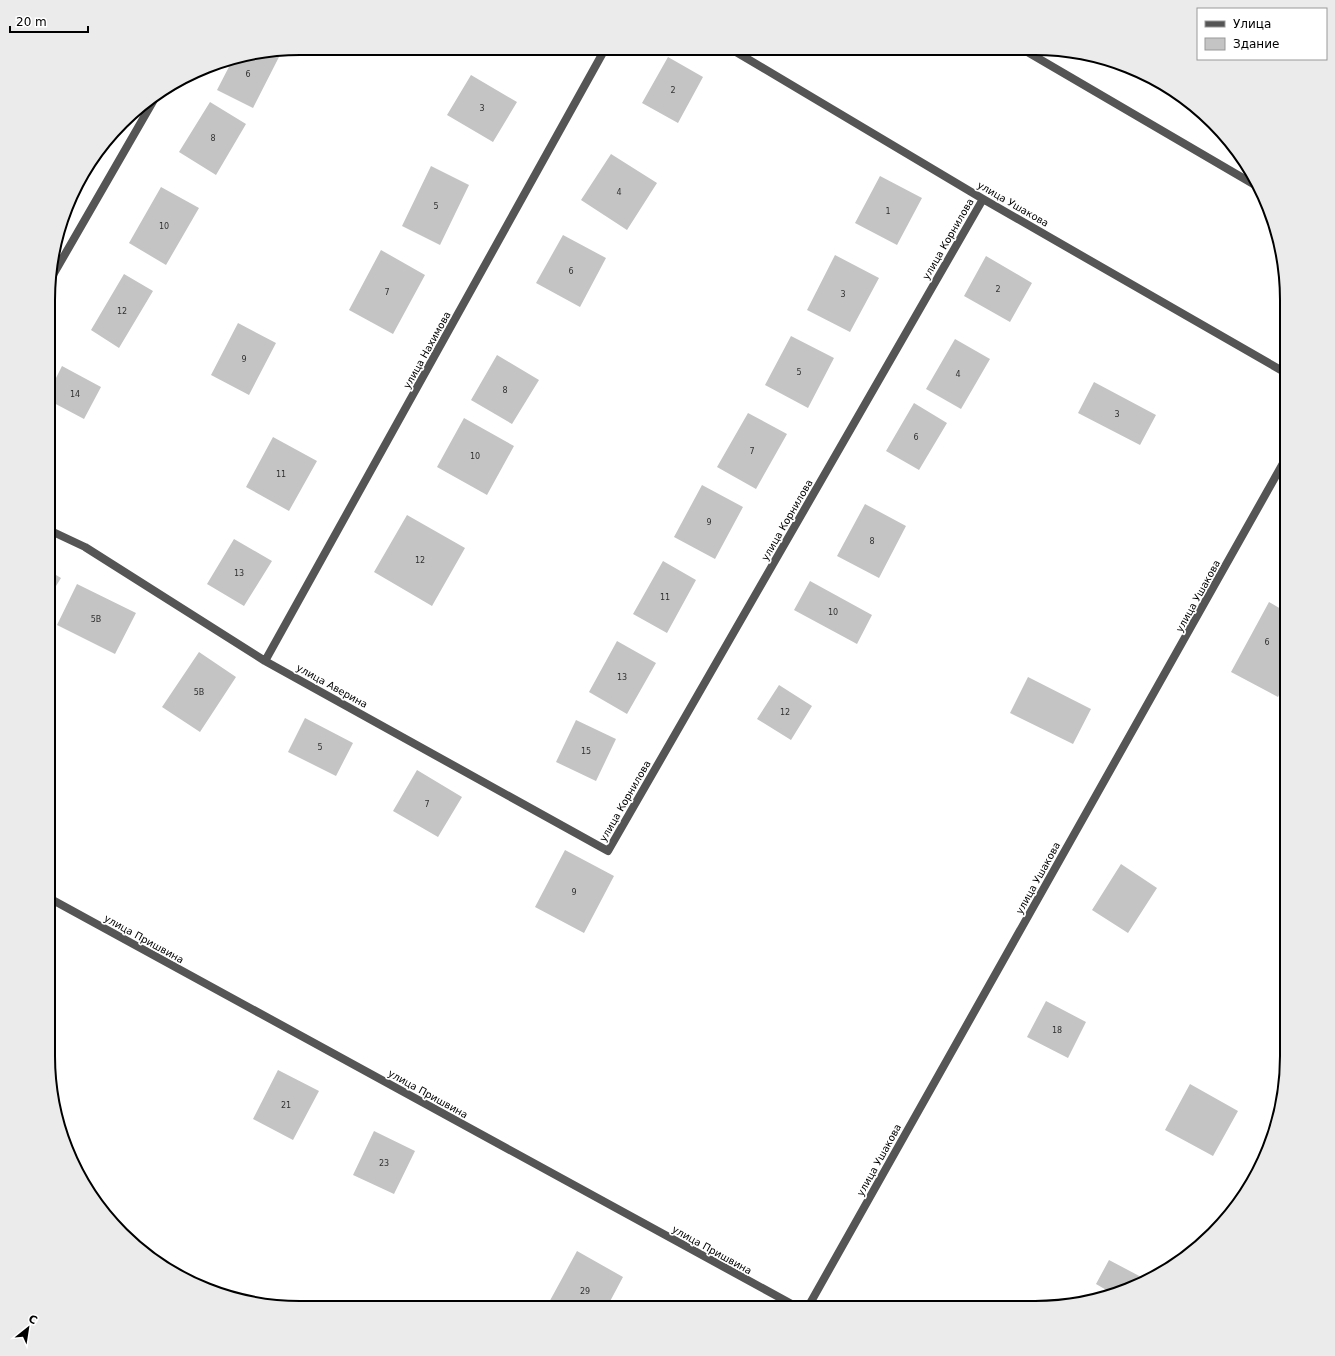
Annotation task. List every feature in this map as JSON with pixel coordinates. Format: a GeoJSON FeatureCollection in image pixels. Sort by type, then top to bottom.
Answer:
{"type":"FeatureCollection","features":[{"type":"Feature","properties":{"kind":"street","name":"улица Нахимова"},"geometry":{"type":"LineString","coordinates":[[265,661],[602,55]]}},
{"type":"Feature","properties":{"kind":"street","name":"улица Ушакова"},"geometry":{"type":"LineString","coordinates":[[741,55],[983,198],[1280,369]]}},
{"type":"Feature","properties":{"kind":"street"},"geometry":{"type":"LineString","coordinates":[[1033,55],[1248,180]]}},
{"type":"Feature","properties":{"kind":"street"},"geometry":{"type":"LineString","coordinates":[[57,268],[150,107]]}},
{"type":"Feature","properties":{"kind":"street","name":"улица Корнилова"},"geometry":{"type":"LineString","coordinates":[[608,851],[983,198]]}},
{"type":"Feature","properties":{"kind":"street","name":"улица Ушакова"},"geometry":{"type":"LineString","coordinates":[[812,1301],[1280,469]]}},
{"type":"Feature","properties":{"kind":"street","name":"улица Аверина"},"geometry":{"type":"LineString","coordinates":[[55,533],[85,547],[265,661],[608,851]]}},
{"type":"Feature","properties":{"kind":"street","name":"улица Пришвина"},"geometry":{"type":"LineString","coordinates":[[55,901],[784,1301]]}},
{"type":"Feature","properties":{"kind":"building"},"geometry":{"type":"Polygon","coordinates":[[[279,56],[253,108],[217,90],[230,65],[268,57],[279,56]]]}},
{"type":"Feature","properties":{"kind":"building"},"geometry":{"type":"Polygon","coordinates":[[[668,57],[703,77],[678,123],[642,103],[668,57]]]}},
{"type":"Feature","properties":{"kind":"building"},"geometry":{"type":"Polygon","coordinates":[[[471,75],[517,102],[493,142],[447,115],[471,75]]]}},
{"type":"Feature","properties":{"kind":"building"},"geometry":{"type":"Polygon","coordinates":[[[210,102],[246,124],[216,175],[179,152],[210,102]]]}},
{"type":"Feature","properties":{"kind":"building"},"geometry":{"type":"Polygon","coordinates":[[[611,154],[657,183],[627,230],[581,200],[611,154]]]}},
{"type":"Feature","properties":{"kind":"building"},"geometry":{"type":"Polygon","coordinates":[[[431,166],[469,185],[440,245],[402,226],[431,166]]]}},
{"type":"Feature","properties":{"kind":"building"},"geometry":{"type":"Polygon","coordinates":[[[880,176],[922,198],[897,245],[855,223],[880,176]]]}},
{"type":"Feature","properties":{"kind":"building"},"geometry":{"type":"Polygon","coordinates":[[[161,187],[199,208],[166,265],[129,243],[161,187]]]}},
{"type":"Feature","properties":{"kind":"building"},"geometry":{"type":"Polygon","coordinates":[[[563,235],[606,258],[580,307],[536,283],[563,235]]]}},
{"type":"Feature","properties":{"kind":"building"},"geometry":{"type":"Polygon","coordinates":[[[381,250],[425,275],[393,334],[349,310],[381,250]]]}},
{"type":"Feature","properties":{"kind":"building"},"geometry":{"type":"Polygon","coordinates":[[[835,255],[879,278],[850,332],[807,310],[835,255]]]}},
{"type":"Feature","properties":{"kind":"building"},"geometry":{"type":"Polygon","coordinates":[[[986,256],[1032,283],[1010,322],[964,296],[986,256]]]}},
{"type":"Feature","properties":{"kind":"building"},"geometry":{"type":"Polygon","coordinates":[[[124,274],[153,291],[119,348],[91,330],[124,274]]]}},
{"type":"Feature","properties":{"kind":"building"},"geometry":{"type":"Polygon","coordinates":[[[238,323],[276,343],[249,395],[211,375],[238,323]]]}},
{"type":"Feature","properties":{"kind":"building"},"geometry":{"type":"Polygon","coordinates":[[[791,336],[834,358],[808,408],[765,385],[791,336]]]}},
{"type":"Feature","properties":{"kind":"building"},"geometry":{"type":"Polygon","coordinates":[[[955,339],[990,359],[961,409],[926,389],[955,339]]]}},
{"type":"Feature","properties":{"kind":"building"},"geometry":{"type":"Polygon","coordinates":[[[497,355],[539,380],[512,424],[471,400],[497,355]]]}},
{"type":"Feature","properties":{"kind":"building"},"geometry":{"type":"Polygon","coordinates":[[[62,366],[101,387],[84,419],[55,404],[55,380],[62,366]]]}},
{"type":"Feature","properties":{"kind":"building"},"geometry":{"type":"Polygon","coordinates":[[[1094,382],[1156,415],[1140,445],[1078,413],[1094,382]]]}},
{"type":"Feature","properties":{"kind":"building"},"geometry":{"type":"Polygon","coordinates":[[[914,403],[947,423],[919,470],[886,451],[914,403]]]}},
{"type":"Feature","properties":{"kind":"building"},"geometry":{"type":"Polygon","coordinates":[[[748,413],[787,434],[756,489],[717,467],[748,413]]]}},
{"type":"Feature","properties":{"kind":"building"},"geometry":{"type":"Polygon","coordinates":[[[464,418],[514,446],[487,495],[437,467],[464,418]]]}},
{"type":"Feature","properties":{"kind":"building"},"geometry":{"type":"Polygon","coordinates":[[[273,437],[317,461],[289,511],[246,487],[273,437]]]}},
{"type":"Feature","properties":{"kind":"building"},"geometry":{"type":"Polygon","coordinates":[[[702,485],[743,507],[715,559],[674,537],[702,485]]]}},
{"type":"Feature","properties":{"kind":"building"},"geometry":{"type":"Polygon","coordinates":[[[865,504],[906,526],[879,578],[837,556],[865,504]]]}},
{"type":"Feature","properties":{"kind":"building"},"geometry":{"type":"Polygon","coordinates":[[[407,515],[465,548],[432,606],[374,572],[407,515]]]}},
{"type":"Feature","properties":{"kind":"building"},"geometry":{"type":"Polygon","coordinates":[[[234,539],[272,561],[244,606],[207,584],[234,539]]]}},
{"type":"Feature","properties":{"kind":"building"},"geometry":{"type":"Polygon","coordinates":[[[663,561],[696,580],[667,633],[633,614],[663,561]]]}},
{"type":"Feature","properties":{"kind":"building"},"geometry":{"type":"Polygon","coordinates":[[[55,574],[61,578],[55,588],[55,574]]]}},
{"type":"Feature","properties":{"kind":"building"},"geometry":{"type":"Polygon","coordinates":[[[810,581],[872,615],[857,644],[794,610],[810,581]]]}},
{"type":"Feature","properties":{"kind":"building"},"geometry":{"type":"Polygon","coordinates":[[[77,584],[136,613],[115,654],[57,625],[77,584]]]}},
{"type":"Feature","properties":{"kind":"building"},"geometry":{"type":"Polygon","coordinates":[[[1269,602],[1280,608],[1280,693],[1278,697],[1231,672],[1269,602]]]}},
{"type":"Feature","properties":{"kind":"building"},"geometry":{"type":"Polygon","coordinates":[[[617,641],[656,663],[627,714],[589,692],[617,641]]]}},
{"type":"Feature","properties":{"kind":"building"},"geometry":{"type":"Polygon","coordinates":[[[199,652],[236,677],[200,732],[162,707],[199,652]]]}},
{"type":"Feature","properties":{"kind":"building"},"geometry":{"type":"Polygon","coordinates":[[[1028,677],[1091,709],[1073,744],[1010,713],[1028,677]]]}},
{"type":"Feature","properties":{"kind":"building"},"geometry":{"type":"Polygon","coordinates":[[[779,685],[812,706],[791,740],[757,719],[779,685]]]}},
{"type":"Feature","properties":{"kind":"building"},"geometry":{"type":"Polygon","coordinates":[[[305,718],[353,743],[336,776],[288,752],[305,718]]]}},
{"type":"Feature","properties":{"kind":"building"},"geometry":{"type":"Polygon","coordinates":[[[576,720],[616,739],[596,781],[556,762],[576,720]]]}},
{"type":"Feature","properties":{"kind":"building"},"geometry":{"type":"Polygon","coordinates":[[[417,770],[462,797],[438,837],[393,811],[417,770]]]}},
{"type":"Feature","properties":{"kind":"building"},"geometry":{"type":"Polygon","coordinates":[[[565,850],[614,876],[584,933],[535,907],[565,850]]]}},
{"type":"Feature","properties":{"kind":"building"},"geometry":{"type":"Polygon","coordinates":[[[1121,864],[1157,888],[1128,933],[1092,910],[1121,864]]]}},
{"type":"Feature","properties":{"kind":"building"},"geometry":{"type":"Polygon","coordinates":[[[1046,1001],[1086,1022],[1068,1058],[1027,1037],[1046,1001]]]}},
{"type":"Feature","properties":{"kind":"building"},"geometry":{"type":"Polygon","coordinates":[[[278,1070],[319,1091],[293,1140],[253,1119],[278,1070]]]}},
{"type":"Feature","properties":{"kind":"building"},"geometry":{"type":"Polygon","coordinates":[[[1190,1084],[1238,1111],[1213,1156],[1165,1130],[1190,1084]]]}},
{"type":"Feature","properties":{"kind":"building"},"geometry":{"type":"Polygon","coordinates":[[[374,1131],[415,1151],[394,1194],[353,1175],[374,1131]]]}},
{"type":"Feature","properties":{"kind":"building"},"geometry":{"type":"Polygon","coordinates":[[[577,1251],[623,1277],[610,1301],[550,1301],[577,1251]]]}},
{"type":"Feature","properties":{"kind":"building"},"geometry":{"type":"Polygon","coordinates":[[[1109,1260],[1141,1277],[1107,1290],[1096,1284],[1109,1260]]]}}]}
